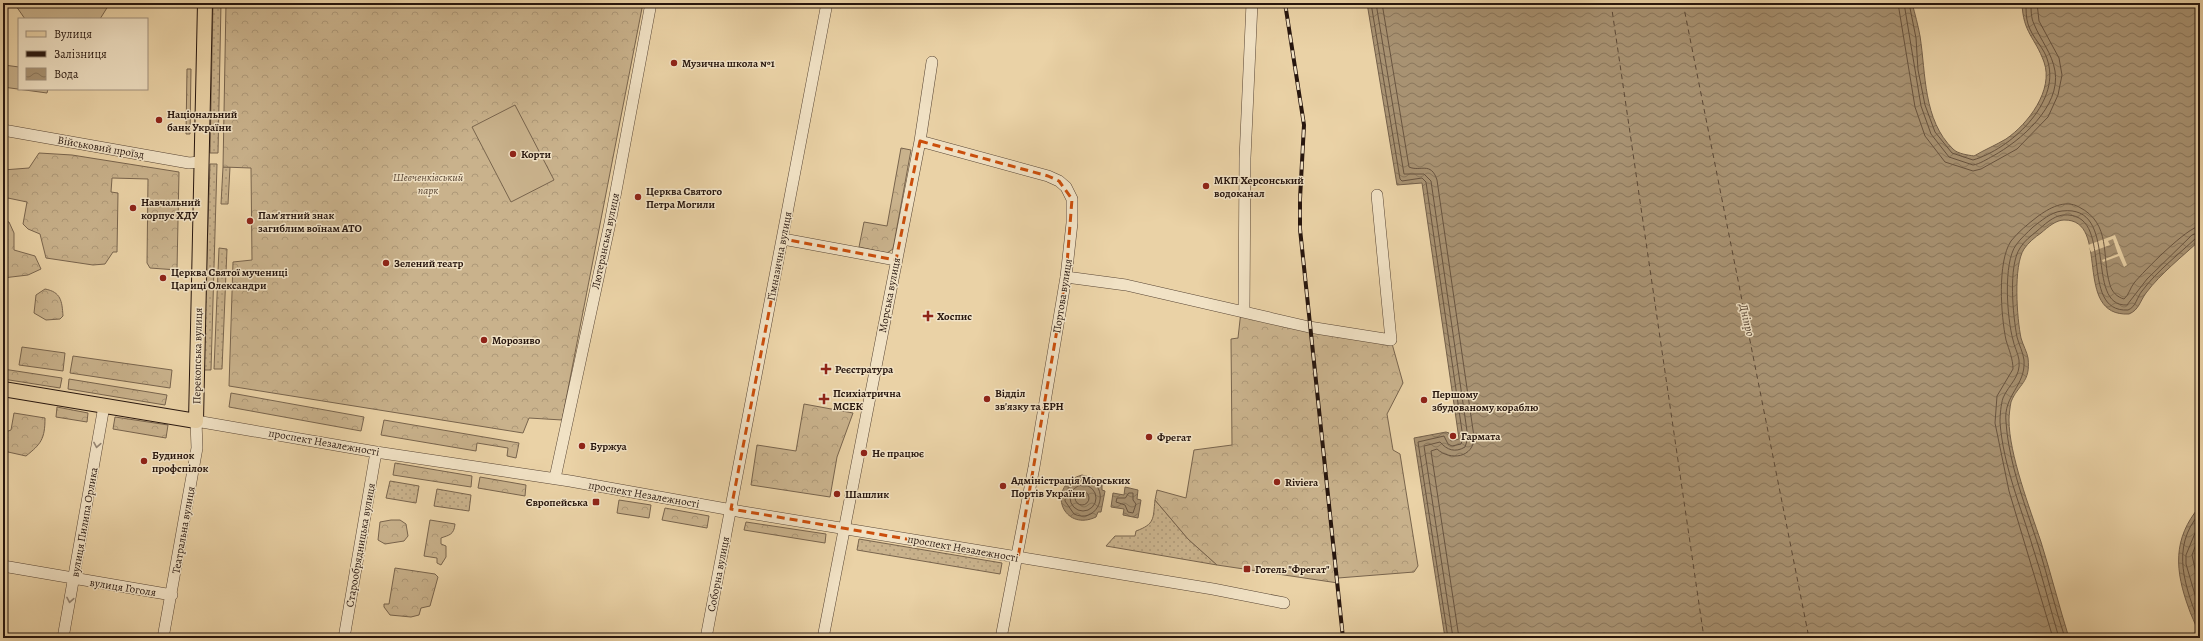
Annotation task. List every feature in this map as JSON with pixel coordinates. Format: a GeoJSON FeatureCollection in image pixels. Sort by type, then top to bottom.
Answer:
{"type":"FeatureCollection","features":[{"type":"Feature","properties":{"kind":"main road","name":"Перекопська вулиця"},"geometry":{"type":"LineString","coordinates":[[196,421],[200,162],[205,3]]}},
{"type":"Feature","properties":{"kind":"main road","name":"проспект Незалежності"},"geometry":{"type":"LineString","coordinates":[[3,389],[196,421]]}},
{"type":"Feature","properties":{"kind":"street","name":"Лютеранська вулиця"},"geometry":{"type":"LineString","coordinates":[[555,478],[610,223],[651,3]]}},
{"type":"Feature","properties":{"kind":"street","name":"Гімназична вулиця"},"geometry":{"type":"LineString","coordinates":[[731,509],[828,3]]}},
{"type":"Feature","properties":{"kind":"street"},"geometry":{"type":"LineString","coordinates":[[1244,312],[1245,158],[1252,3]]}},
{"type":"Feature","properties":{"kind":"street","name":"Морська вулиця"},"geometry":{"type":"LineString","coordinates":[[823,638],[920,141],[932,62]]}},
{"type":"Feature","properties":{"kind":"street","name":"Військовий проїзд"},"geometry":{"type":"LineString","coordinates":[[3,130],[190,163],[200,162]]}},
{"type":"Feature","properties":{"kind":"street","name":"Портова вулиця"},"geometry":{"type":"LineString","coordinates":[[920,141],[1048,176],[1059,181],[1066,187],[1072,199],[1072,223],[1066,277],[1018,558],[1001,638]]}},
{"type":"Feature","properties":{"kind":"street"},"geometry":{"type":"LineString","coordinates":[[1066,277],[1126,285],[1309,327],[1391,340],[1377,195]]}},
{"type":"Feature","properties":{"kind":"street"},"geometry":{"type":"LineString","coordinates":[[783,239],[896,260]]}},
{"type":"Feature","properties":{"kind":"street","name":"вулиця Пилипа Орлика"},"geometry":{"type":"LineString","coordinates":[[63,638],[104,406]]}},
{"type":"Feature","properties":{"kind":"street","name":"проспект Незалежності"},"geometry":{"type":"LineString","coordinates":[[196,421],[376,452],[555,478],[1018,558],[1213,589],[1284,603]]}},
{"type":"Feature","properties":{"kind":"street","name":"Театральна вулиця"},"geometry":{"type":"LineString","coordinates":[[163,638],[172,595],[197,448],[196,421]]}},
{"type":"Feature","properties":{"kind":"street","name":"Старообрядницька вулиця"},"geometry":{"type":"LineString","coordinates":[[344,638],[376,452]]}},
{"type":"Feature","properties":{"kind":"street","name":"Соборна вулиця"},"geometry":{"type":"LineString","coordinates":[[706,638],[731,509]]}},
{"type":"Feature","properties":{"kind":"street","name":"вулиця Гоголя"},"geometry":{"type":"LineString","coordinates":[[3,566],[172,595]]}},
{"type":"Feature","properties":{"kind":"highlighted area"},"geometry":{"type":"Polygon","coordinates":[[[920,141],[1048,176],[1059,181],[1072,199],[1066,277],[1018,558],[731,509],[783,239],[896,260],[920,141]]]}},
{"type":"Feature","properties":{"kind":"green space"},"geometry":{"type":"Polygon","coordinates":[[[14,3],[110,3],[101,18],[24,18],[14,3]]]}},
{"type":"Feature","properties":{"kind":"green space"},"geometry":{"type":"Polygon","coordinates":[[[213,3],[221,3],[218,153],[210,153],[213,3]]]}},
{"type":"Feature","properties":{"kind":"green space","name":"Шевченківський парк"},"geometry":{"type":"Polygon","coordinates":[[[226,3],[643,3],[562,420],[529,418],[523,433],[229,386],[233,262],[252,260],[251,168],[223,167],[226,3]]]}},
{"type":"Feature","properties":{"kind":"green space"},"geometry":{"type":"Polygon","coordinates":[[[4,65],[18,67],[18,89],[3,87],[4,65]]]}},
{"type":"Feature","properties":{"kind":"green space"},"geometry":{"type":"Polygon","coordinates":[[[187,69],[191,69],[190,134],[186,134],[187,69]]]}},
{"type":"Feature","properties":{"kind":"green space"},"geometry":{"type":"Polygon","coordinates":[[[25,90],[48,90],[47,93],[25,90]]]}},
{"type":"Feature","properties":{"kind":"green space","name":"Корти"},"geometry":{"type":"Polygon","coordinates":[[[515,105],[554,180],[511,202],[472,127],[515,105]]]}},
{"type":"Feature","properties":{"kind":"green space"},"geometry":{"type":"Polygon","coordinates":[[[901,148],[911,150],[893,249],[887,253],[859,247],[864,222],[887,226],[901,148]]]}},
{"type":"Feature","properties":{"kind":"green space"},"geometry":{"type":"Polygon","coordinates":[[[39,153],[72,155],[179,172],[177,270],[150,268],[147,263],[148,179],[112,178],[111,192],[118,193],[117,252],[113,252],[105,264],[93,265],[46,258],[40,234],[28,229],[23,224],[27,202],[3,197],[3,170],[29,168],[39,153]]]}},
{"type":"Feature","properties":{"kind":"green space"},"geometry":{"type":"Polygon","coordinates":[[[210,164],[217,164],[211,370],[203,370],[210,164]]]}},
{"type":"Feature","properties":{"kind":"green space"},"geometry":{"type":"Polygon","coordinates":[[[223,167],[230,167],[228,204],[221,204],[223,167]]]}},
{"type":"Feature","properties":{"kind":"green space"},"geometry":{"type":"Polygon","coordinates":[[[3,221],[9,222],[14,233],[14,250],[35,256],[41,269],[28,275],[3,278],[3,221]]]}},
{"type":"Feature","properties":{"kind":"green space"},"geometry":{"type":"Polygon","coordinates":[[[219,248],[227,249],[222,369],[214,369],[219,248]]]}},
{"type":"Feature","properties":{"kind":"green space"},"geometry":{"type":"Polygon","coordinates":[[[45,289],[54,292],[60,298],[63,316],[60,319],[46,320],[34,313],[36,295],[45,289]]]}},
{"type":"Feature","properties":{"kind":"green space"},"geometry":{"type":"Polygon","coordinates":[[[1241,311],[1391,340],[1403,383],[1387,414],[1393,450],[1400,454],[1418,566],[1414,572],[1338,578],[1338,583],[1217,565],[1188,539],[1155,500],[1157,490],[1186,498],[1194,450],[1232,445],[1231,339],[1238,338],[1241,311]]]}},
{"type":"Feature","properties":{"kind":"green space"},"geometry":{"type":"Polygon","coordinates":[[[22,347],[65,353],[63,371],[19,365],[22,347]]]}},
{"type":"Feature","properties":{"kind":"green space"},"geometry":{"type":"Polygon","coordinates":[[[73,356],[172,370],[170,388],[70,373],[73,356]]]}},
{"type":"Feature","properties":{"kind":"green space"},"geometry":{"type":"Polygon","coordinates":[[[3,369],[62,378],[60,388],[3,379],[3,369]]]}},
{"type":"Feature","properties":{"kind":"green space"},"geometry":{"type":"Polygon","coordinates":[[[69,379],[167,395],[165,405],[68,389],[69,379]]]}},
{"type":"Feature","properties":{"kind":"green space"},"geometry":{"type":"Polygon","coordinates":[[[231,393],[364,417],[361,431],[229,407],[231,393]]]}},
{"type":"Feature","properties":{"kind":"green space"},"geometry":{"type":"Polygon","coordinates":[[[804,404],[853,413],[837,457],[830,497],[751,485],[757,445],[796,451],[804,404]]]}},
{"type":"Feature","properties":{"kind":"green space"},"geometry":{"type":"Polygon","coordinates":[[[57,407],[88,413],[87,422],[56,417],[57,407]]]}},
{"type":"Feature","properties":{"kind":"green space"},"geometry":{"type":"Polygon","coordinates":[[[14,413],[45,418],[43,436],[39,444],[26,456],[8,452],[3,444],[3,433],[11,430],[14,413]]]}},
{"type":"Feature","properties":{"kind":"green space"},"geometry":{"type":"Polygon","coordinates":[[[115,417],[168,425],[166,438],[113,429],[115,417]]]}},
{"type":"Feature","properties":{"kind":"green space"},"geometry":{"type":"Polygon","coordinates":[[[384,420],[519,443],[516,458],[507,456],[508,448],[477,443],[476,451],[381,435],[384,420]]]}},
{"type":"Feature","properties":{"kind":"green space"},"geometry":{"type":"Polygon","coordinates":[[[395,463],[472,476],[471,487],[393,475],[395,463]]]}},
{"type":"Feature","properties":{"kind":"green space"},"geometry":{"type":"Polygon","coordinates":[[[480,477],[526,485],[525,496],[478,488],[480,477]]]}},
{"type":"Feature","properties":{"kind":"green space"},"geometry":{"type":"Polygon","coordinates":[[[390,481],[419,486],[416,503],[386,498],[390,481]]]}},
{"type":"Feature","properties":{"kind":"green space"},"geometry":{"type":"Polygon","coordinates":[[[437,489],[471,495],[469,511],[434,506],[437,489]]]}},
{"type":"Feature","properties":{"kind":"green space"},"geometry":{"type":"Polygon","coordinates":[[[619,500],[651,505],[649,518],[617,513],[619,500]]]}},
{"type":"Feature","properties":{"kind":"green space"},"geometry":{"type":"Polygon","coordinates":[[[1155,500],[1188,539],[1217,565],[1106,546],[1115,536],[1135,536],[1136,531],[1147,526],[1152,520],[1155,500]]]}},
{"type":"Feature","properties":{"kind":"green space"},"geometry":{"type":"Polygon","coordinates":[[[665,508],[709,516],[707,528],[662,520],[665,508]]]}},
{"type":"Feature","properties":{"kind":"green space"},"geometry":{"type":"Polygon","coordinates":[[[400,520],[406,524],[408,536],[404,541],[385,544],[378,540],[380,522],[400,520]]]}},
{"type":"Feature","properties":{"kind":"green space"},"geometry":{"type":"Polygon","coordinates":[[[430,520],[455,524],[454,530],[449,535],[441,538],[441,544],[446,546],[446,557],[441,565],[437,563],[437,558],[424,556],[430,520]]]}},
{"type":"Feature","properties":{"kind":"green space"},"geometry":{"type":"Polygon","coordinates":[[[746,522],[826,534],[825,543],[744,530],[746,522]]]}},
{"type":"Feature","properties":{"kind":"green space"},"geometry":{"type":"Polygon","coordinates":[[[859,539],[1002,563],[1000,574],[857,550],[859,539]]]}},
{"type":"Feature","properties":{"kind":"green space"},"geometry":{"type":"Polygon","coordinates":[[[395,568],[435,574],[438,577],[430,606],[421,608],[419,615],[411,617],[390,615],[384,607],[384,604],[389,604],[395,568]]]}},
{"type":"Feature","properties":{"kind":"water","name":"Дніпро"},"geometry":{"type":"Polygon","coordinates":[[[1367,3],[1912,3],[1920,36],[1925,81],[1931,111],[1936,124],[1943,137],[1955,151],[1974,156],[2006,139],[2023,125],[2042,95],[2046,73],[2044,62],[2027,28],[2022,3],[2200,3],[2200,240],[2158,279],[2146,293],[2137,308],[2129,314],[2112,311],[2101,300],[2096,285],[2086,235],[2078,224],[2064,220],[2058,221],[2049,226],[2034,238],[2024,249],[2018,267],[2018,318],[2021,338],[2028,358],[2028,373],[2011,402],[2009,418],[2012,449],[2069,638],[1445,638],[1414,438],[1446,432],[1449,433],[1451,441],[1459,439],[1422,183],[1397,185],[1367,3]]]}},
{"type":"Feature","properties":{"kind":"water"},"geometry":{"type":"Polygon","coordinates":[[[1082,475],[1096,479],[1102,484],[1102,490],[1105,491],[1101,512],[1098,512],[1096,517],[1084,520],[1074,519],[1067,513],[1062,506],[1061,497],[1064,488],[1071,480],[1082,475]]]}},
{"type":"Feature","properties":{"kind":"water"},"geometry":{"type":"Polygon","coordinates":[[[1125,487],[1138,490],[1137,499],[1141,500],[1138,518],[1123,515],[1124,509],[1111,507],[1113,493],[1124,495],[1125,487]]]}},
{"type":"Feature","properties":{"kind":"water"},"geometry":{"type":"Polygon","coordinates":[[[2200,506],[2199,638],[2184,595],[2179,568],[2179,556],[2184,531],[2200,506]]]}},
{"type":"Feature","properties":{"kind":"pier"},"geometry":{"type":"Polygon","coordinates":[[[2115,235],[2127,265],[2124,267],[2119,256],[2103,262],[2102,260],[2118,254],[2113,239],[2108,241],[2110,245],[2091,252],[2088,245],[2115,235]]]}},
{"type":"Feature","properties":{"kind":"ferry route"},"geometry":{"type":"LineString","coordinates":[[1611,3],[1704,638]]}},
{"type":"Feature","properties":{"kind":"ferry route"},"geometry":{"type":"LineString","coordinates":[[1683,3],[1809,638]]}},
{"type":"Feature","properties":{"kind":"railway"},"geometry":{"type":"LineString","coordinates":[[1285,3],[1304,125],[1300,229],[1343,638]]}},
{"type":"Feature","properties":{"kind":"place","name":"Музична школа №1"},"geometry":{"type":"Point","coordinates":[674,63]}},
{"type":"Feature","properties":{"kind":"place","name":"Національний банк України"},"geometry":{"type":"Point","coordinates":[159,120]}},
{"type":"Feature","properties":{"kind":"place","name":"Корти"},"geometry":{"type":"Point","coordinates":[513,154]}},
{"type":"Feature","properties":{"kind":"place","name":"МКП Херсонський водоканал"},"geometry":{"type":"Point","coordinates":[1206,186]}},
{"type":"Feature","properties":{"kind":"place","name":"Церква Святого Петра Могили"},"geometry":{"type":"Point","coordinates":[638,197]}},
{"type":"Feature","properties":{"kind":"place","name":"Навчальний корпус ХДУ"},"geometry":{"type":"Point","coordinates":[133,208]}},
{"type":"Feature","properties":{"kind":"place","name":"Пам'ятний знак загиблим воїнам АТО"},"geometry":{"type":"Point","coordinates":[250,221]}},
{"type":"Feature","properties":{"kind":"place","name":"Зелений театр"},"geometry":{"type":"Point","coordinates":[386,263]}},
{"type":"Feature","properties":{"kind":"place","name":"Церква Святої мучениці Цариці Олександри"},"geometry":{"type":"Point","coordinates":[163,278]}},
{"type":"Feature","properties":{"kind":"place","name":"Хоспис"},"geometry":{"type":"Point","coordinates":[928,316]}},
{"type":"Feature","properties":{"kind":"place","name":"Морозиво"},"geometry":{"type":"Point","coordinates":[484,340]}},
{"type":"Feature","properties":{"kind":"place","name":"Реєстратура"},"geometry":{"type":"Point","coordinates":[826,369]}},
{"type":"Feature","properties":{"kind":"place","name":"Психіатрична МСЕК"},"geometry":{"type":"Point","coordinates":[824,399]}},
{"type":"Feature","properties":{"kind":"place","name":"Відділ зв'язку та ЕРН"},"geometry":{"type":"Point","coordinates":[987,399]}},
{"type":"Feature","properties":{"kind":"place","name":"Першому збудованому кораблю"},"geometry":{"type":"Point","coordinates":[1424,400]}},
{"type":"Feature","properties":{"kind":"place","name":"Гармата"},"geometry":{"type":"Point","coordinates":[1453,436]}},
{"type":"Feature","properties":{"kind":"place","name":"Фрегат"},"geometry":{"type":"Point","coordinates":[1149,437]}},
{"type":"Feature","properties":{"kind":"place","name":"Буржуа"},"geometry":{"type":"Point","coordinates":[582,446]}},
{"type":"Feature","properties":{"kind":"place","name":"Не працює"},"geometry":{"type":"Point","coordinates":[864,453]}},
{"type":"Feature","properties":{"kind":"place","name":"Будинок профспілок"},"geometry":{"type":"Point","coordinates":[144,461]}},
{"type":"Feature","properties":{"kind":"place","name":"Riviera"},"geometry":{"type":"Point","coordinates":[1277,482]}},
{"type":"Feature","properties":{"kind":"place","name":"Адміністрація Морських Портів України"},"geometry":{"type":"Point","coordinates":[1003,486]}},
{"type":"Feature","properties":{"kind":"place","name":"Шашлик"},"geometry":{"type":"Point","coordinates":[837,494]}},
{"type":"Feature","properties":{"kind":"place","name":"Європейська"},"geometry":{"type":"Point","coordinates":[596,502]}},
{"type":"Feature","properties":{"kind":"place","name":"Готель \"Фрегат\""},"geometry":{"type":"Point","coordinates":[1247,569]}}]}
